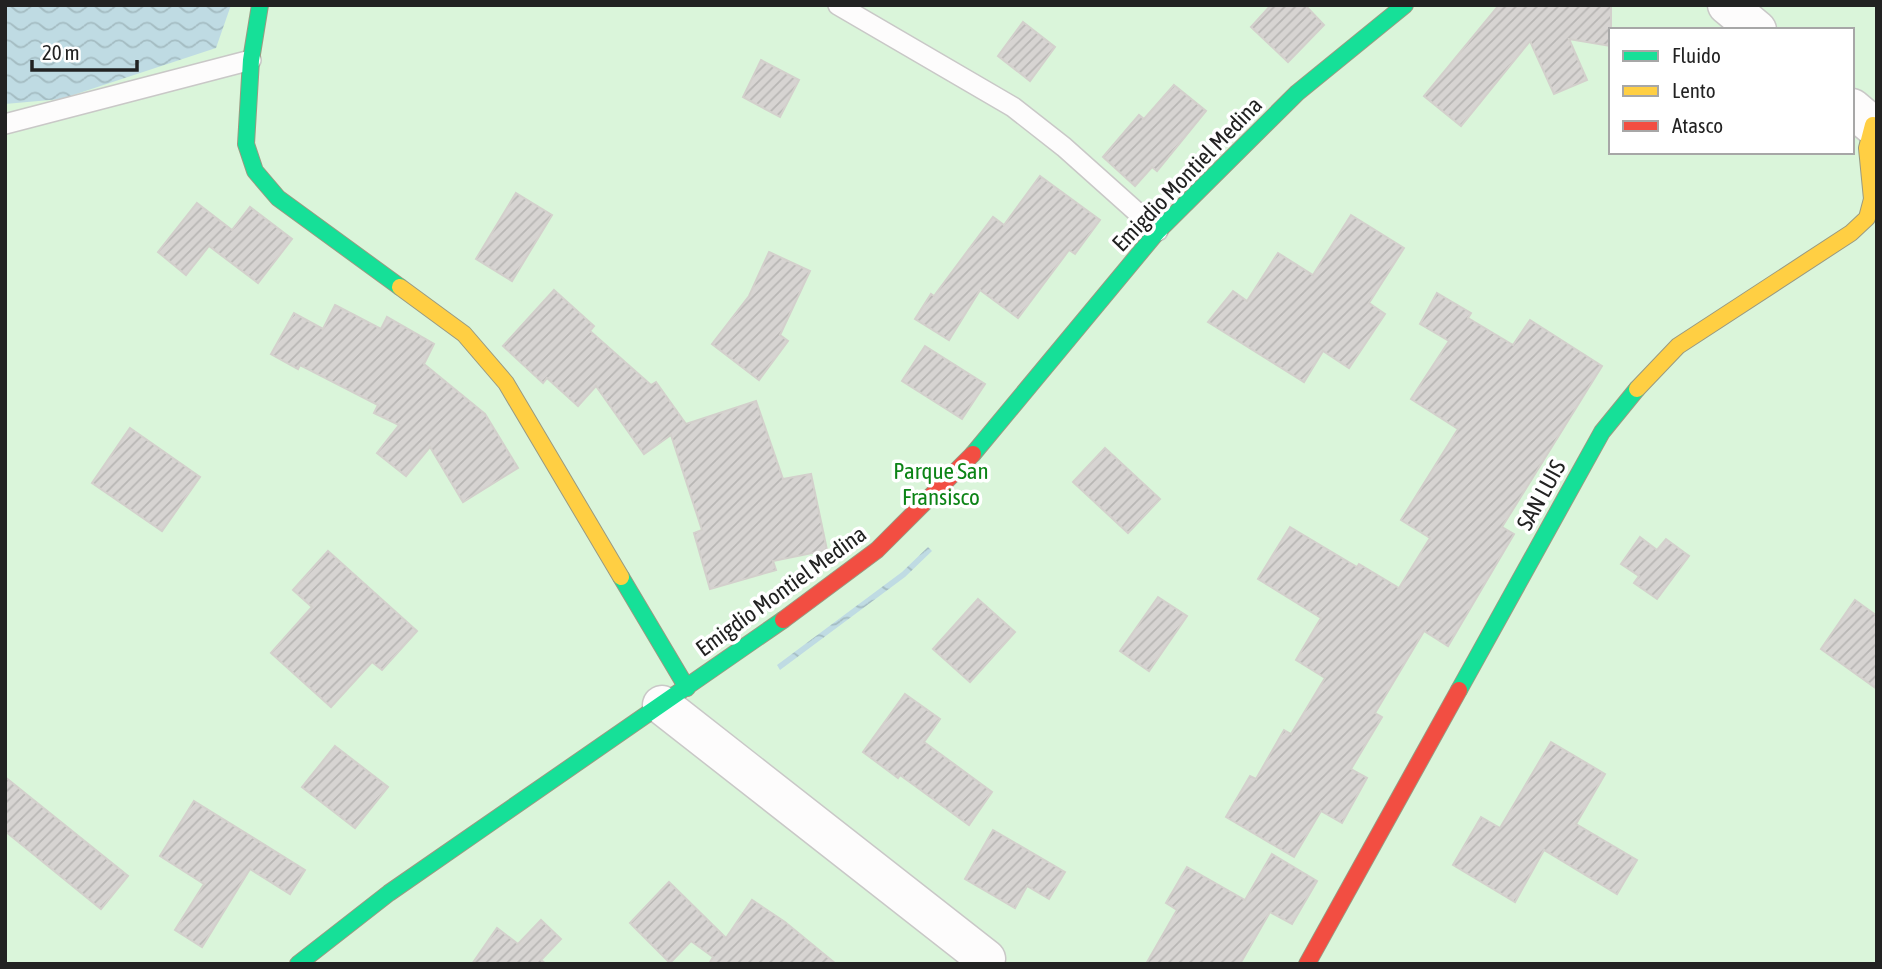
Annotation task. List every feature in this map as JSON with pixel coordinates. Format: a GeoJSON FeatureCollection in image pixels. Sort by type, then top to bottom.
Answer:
{"type":"FeatureCollection","features":[{"type":"Feature","properties":{"kind":"street"},"geometry":{"type":"LineString","coordinates":[[260,5],[251,60],[246,144],[255,171],[278,198],[464,334],[506,383],[674,696],[986,959],[984,964]]}},
{"type":"Feature","properties":{"kind":"street","name":"Emigdio Montiel Medina"},"geometry":{"type":"LineString","coordinates":[[298,964],[389,893],[838,581],[877,550],[986,440],[1158,231],[1297,93],[1405,5]]}},
{"type":"Feature","properties":{"kind":"street"},"geometry":{"type":"LineString","coordinates":[[1727,5],[1755,28]]}},
{"type":"Feature","properties":{"kind":"street","name":"SAN LUIS"},"geometry":{"type":"LineString","coordinates":[[1307,964],[1602,432],[1644,380],[1678,346],[1851,233],[1867,218],[1872,200],[1867,121]]}},
{"type":"Feature","properties":{"kind":"lane"},"geometry":{"type":"LineString","coordinates":[[838,5],[1013,107],[1064,147],[1158,231]]}},
{"type":"Feature","properties":{"kind":"lane"},"geometry":{"type":"LineString","coordinates":[[5,124],[251,60]]}},
{"type":"Feature","properties":{"kind":"green space","name":"Parque San Fransisco"},"geometry":{"type":"Polygon","coordinates":[[[5,5],[1877,5],[1877,964],[5,964],[5,5]]]}},
{"type":"Feature","properties":{"kind":"water"},"geometry":{"type":"Polygon","coordinates":[[[5,5],[231,5],[216,48],[61,99],[5,104],[5,5]]]}},
{"type":"Feature","properties":{"kind":"water"},"geometry":{"type":"Polygon","coordinates":[[[928,547],[932,551],[905,577],[780,670],[777,665],[902,572],[928,547]]]}},
{"type":"Feature","properties":{"kind":"building"},"geometry":{"type":"Polygon","coordinates":[[[1271,5],[1305,5],[1324,25],[1288,62],[1251,27],[1271,5]]]}},
{"type":"Feature","properties":{"kind":"building"},"geometry":{"type":"Polygon","coordinates":[[[1499,5],[1611,5],[1609,46],[1569,39],[1587,80],[1554,94],[1530,41],[1461,126],[1424,96],[1499,5]]]}},
{"type":"Feature","properties":{"kind":"building"},"geometry":{"type":"Polygon","coordinates":[[[1023,22],[1055,47],[1030,81],[998,56],[1023,22]]]}},
{"type":"Feature","properties":{"kind":"building"},"geometry":{"type":"Polygon","coordinates":[[[761,60],[799,80],[780,117],[743,97],[761,60]]]}},
{"type":"Feature","properties":{"kind":"building"},"geometry":{"type":"Polygon","coordinates":[[[1174,85],[1206,111],[1157,171],[1152,167],[1135,186],[1103,157],[1139,115],[1144,119],[1174,85]]]}},
{"type":"Feature","properties":{"kind":"building"},"geometry":{"type":"Polygon","coordinates":[[[1040,176],[1100,220],[1075,254],[1069,250],[1018,318],[980,290],[949,340],[915,319],[931,294],[934,296],[993,217],[1004,225],[1040,176]]]}},
{"type":"Feature","properties":{"kind":"building"},"geometry":{"type":"Polygon","coordinates":[[[516,193],[552,215],[512,281],[476,259],[516,193]]]}},
{"type":"Feature","properties":{"kind":"building"},"geometry":{"type":"Polygon","coordinates":[[[197,203],[232,230],[250,207],[292,239],[258,283],[209,246],[186,275],[158,252],[197,203]]]}},
{"type":"Feature","properties":{"kind":"building"},"geometry":{"type":"Polygon","coordinates":[[[1351,215],[1404,248],[1369,303],[1385,314],[1349,368],[1323,351],[1304,382],[1208,322],[1233,291],[1247,301],[1278,253],[1313,275],[1351,215]]]}},
{"type":"Feature","properties":{"kind":"building"},"geometry":{"type":"Polygon","coordinates":[[[769,252],[810,271],[780,335],[788,341],[759,380],[712,344],[749,296],[769,252]]]}},
{"type":"Feature","properties":{"kind":"building"},"geometry":{"type":"Polygon","coordinates":[[[554,290],[594,326],[590,331],[651,385],[656,382],[686,424],[756,401],[783,479],[811,474],[827,550],[773,561],[776,570],[710,589],[694,533],[702,530],[671,435],[644,454],[596,386],[578,406],[547,378],[543,383],[503,346],[554,290]]]}},
{"type":"Feature","properties":{"kind":"building"},"geometry":{"type":"Polygon","coordinates":[[[1437,293],[1471,313],[1468,318],[1513,345],[1530,320],[1602,366],[1502,527],[1514,534],[1448,646],[1424,631],[1375,713],[1382,717],[1351,769],[1367,778],[1342,823],[1321,811],[1294,857],[1226,817],[1250,776],[1256,779],[1284,730],[1291,734],[1325,678],[1296,660],[1321,618],[1258,579],[1290,527],[1357,567],[1359,564],[1399,588],[1430,538],[1401,520],[1458,429],[1411,399],[1449,341],[1420,324],[1437,293]]]}},
{"type":"Feature","properties":{"kind":"building"},"geometry":{"type":"Polygon","coordinates":[[[335,305],[381,329],[387,317],[434,344],[424,364],[485,414],[518,468],[463,502],[430,447],[406,476],[377,453],[399,425],[374,413],[378,405],[300,365],[298,369],[271,354],[294,313],[323,329],[335,305]]]}},
{"type":"Feature","properties":{"kind":"building"},"geometry":{"type":"Polygon","coordinates":[[[925,346],[985,384],[962,419],[902,381],[925,346]]]}},
{"type":"Feature","properties":{"kind":"building"},"geometry":{"type":"Polygon","coordinates":[[[130,428],[200,477],[162,531],[92,483],[130,428]]]}},
{"type":"Feature","properties":{"kind":"building"},"geometry":{"type":"Polygon","coordinates":[[[1105,448],[1160,499],[1128,533],[1073,482],[1105,448]]]}},
{"type":"Feature","properties":{"kind":"building"},"geometry":{"type":"Polygon","coordinates":[[[1640,537],[1657,550],[1666,539],[1689,556],[1657,599],[1634,583],[1639,576],[1621,564],[1640,537]]]}},
{"type":"Feature","properties":{"kind":"building"},"geometry":{"type":"Polygon","coordinates":[[[328,551],[417,631],[382,670],[372,662],[331,707],[271,653],[312,607],[293,590],[328,551]]]}},
{"type":"Feature","properties":{"kind":"building"},"geometry":{"type":"Polygon","coordinates":[[[1158,597],[1187,616],[1149,671],[1120,651],[1158,597]]]}},
{"type":"Feature","properties":{"kind":"building"},"geometry":{"type":"Polygon","coordinates":[[[978,599],[1015,632],[970,682],[933,649],[978,599]]]}},
{"type":"Feature","properties":{"kind":"building"},"geometry":{"type":"Polygon","coordinates":[[[1855,600],[1877,616],[1877,689],[1821,649],[1855,600]]]}},
{"type":"Feature","properties":{"kind":"building"},"geometry":{"type":"Polygon","coordinates":[[[905,694],[940,719],[924,742],[992,792],[969,825],[863,752],[905,694]]]}},
{"type":"Feature","properties":{"kind":"building"},"geometry":{"type":"Polygon","coordinates":[[[1551,742],[1605,774],[1576,824],[1637,860],[1617,894],[1544,850],[1515,902],[1453,865],[1481,817],[1500,828],[1551,742]]]}},
{"type":"Feature","properties":{"kind":"building"},"geometry":{"type":"Polygon","coordinates":[[[335,746],[388,787],[355,828],[302,787],[335,746]]]}},
{"type":"Feature","properties":{"kind":"building"},"geometry":{"type":"Polygon","coordinates":[[[5,777],[128,876],[101,909],[5,831],[5,777]]]}},
{"type":"Feature","properties":{"kind":"building"},"geometry":{"type":"Polygon","coordinates":[[[194,801],[305,870],[290,894],[250,869],[202,947],[175,930],[204,884],[160,856],[194,801]]]}},
{"type":"Feature","properties":{"kind":"building"},"geometry":{"type":"Polygon","coordinates":[[[993,830],[1065,872],[1049,899],[1027,886],[1015,908],[965,879],[993,830]]]}},
{"type":"Feature","properties":{"kind":"building"},"geometry":{"type":"Polygon","coordinates":[[[1272,854],[1317,881],[1292,924],[1270,912],[1240,964],[1146,964],[1177,910],[1166,903],[1187,867],[1245,900],[1272,854]]]}},
{"type":"Feature","properties":{"kind":"building"},"geometry":{"type":"Polygon","coordinates":[[[669,882],[726,938],[752,900],[785,922],[836,964],[709,964],[713,957],[691,941],[670,963],[630,923],[669,882]]]}},
{"type":"Feature","properties":{"kind":"building"},"geometry":{"type":"Polygon","coordinates":[[[541,920],[561,939],[541,960],[546,964],[472,964],[497,928],[518,944],[541,920]]]}},
{"type":"Feature","properties":{"kind":"traffic: fast"},"geometry":{"type":"LineString","coordinates":[[260,5],[251,60],[246,144],[255,171],[278,198],[400,287]]}},
{"type":"Feature","properties":{"kind":"traffic: fast"},"geometry":{"type":"LineString","coordinates":[[973,454],[1158,231],[1297,93],[1405,5]]}},
{"type":"Feature","properties":{"kind":"traffic: fast"},"geometry":{"type":"LineString","coordinates":[[1459,690],[1602,432],[1637,389]]}},
{"type":"Feature","properties":{"kind":"traffic: fast"},"geometry":{"type":"LineString","coordinates":[[621,577],[687,688]]}},
{"type":"Feature","properties":{"kind":"traffic: fast"},"geometry":{"type":"LineString","coordinates":[[298,964],[389,893],[783,620]]}},
{"type":"Feature","properties":{"kind":"traffic: slow"},"geometry":{"type":"LineString","coordinates":[[1637,389],[1678,346],[1851,233],[1867,218],[1872,199],[1867,148],[1873,125]]}},
{"type":"Feature","properties":{"kind":"traffic: slow"},"geometry":{"type":"LineString","coordinates":[[400,287],[464,334],[506,383],[621,577]]}},
{"type":"Feature","properties":{"kind":"traffic: jam"},"geometry":{"type":"LineString","coordinates":[[783,620],[877,550],[973,454]]}},
{"type":"Feature","properties":{"kind":"traffic: jam"},"geometry":{"type":"LineString","coordinates":[[1307,964],[1459,690]]}}]}
